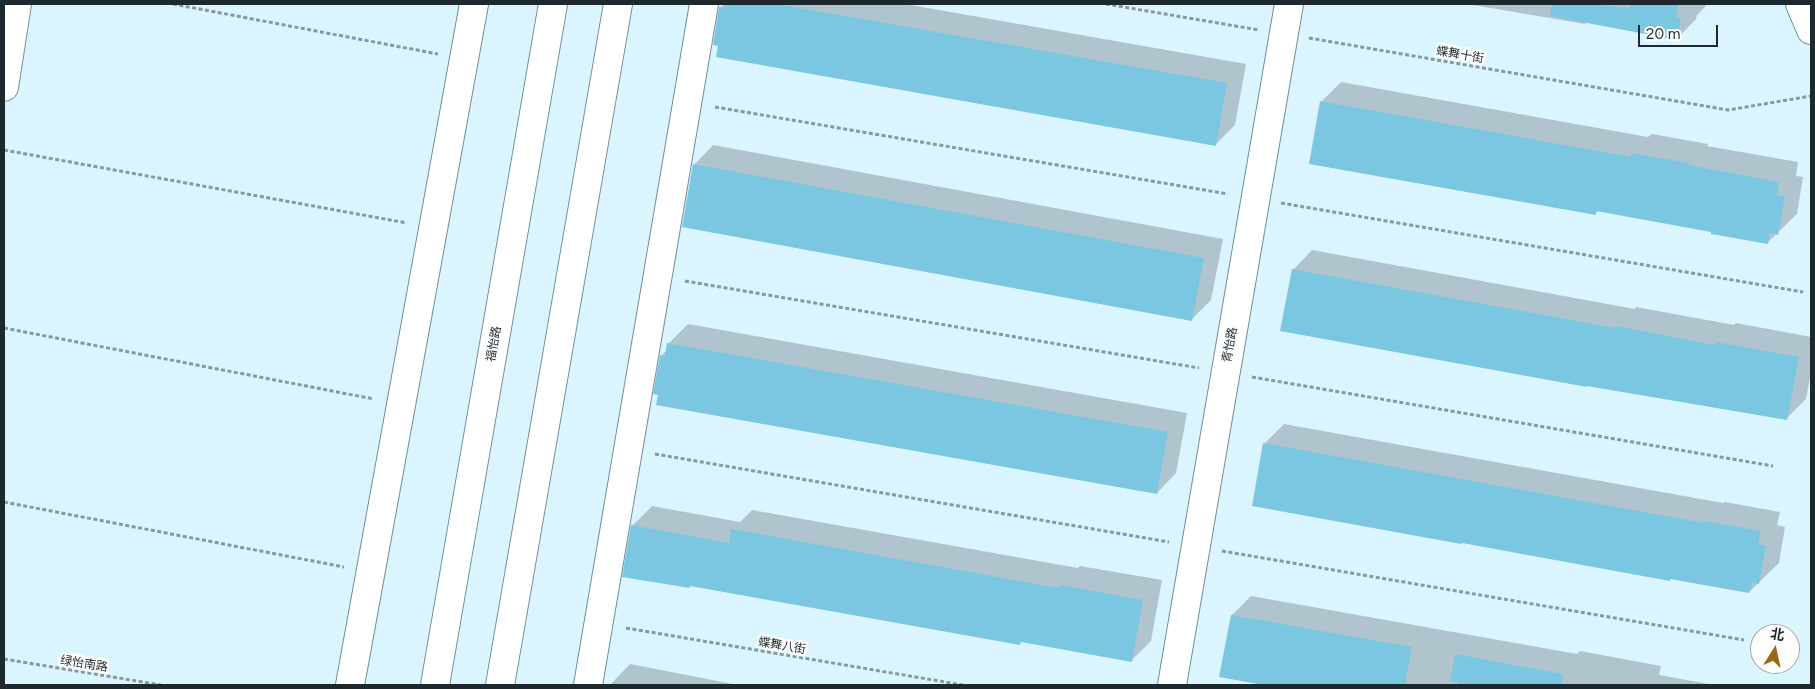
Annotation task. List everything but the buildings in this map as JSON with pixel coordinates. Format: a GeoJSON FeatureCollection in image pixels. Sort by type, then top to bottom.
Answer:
{"type":"FeatureCollection","features":[{"type":"Feature","properties":{"kind":"street"},"geometry":{"type":"LineString","coordinates":[[4,87],[17,4]]}},
{"type":"Feature","properties":{"kind":"street"},"geometry":{"type":"LineString","coordinates":[[350,685],[474,4]]}},
{"type":"Feature","properties":{"kind":"street","name":"福怡路"},"geometry":{"type":"LineString","coordinates":[[435,685],[553,4]]}},
{"type":"Feature","properties":{"kind":"street"},"geometry":{"type":"LineString","coordinates":[[500,685],[618,4]]}},
{"type":"Feature","properties":{"kind":"street"},"geometry":{"type":"LineString","coordinates":[[588,685],[704,4]]}},
{"type":"Feature","properties":{"kind":"street","name":"青怡路"},"geometry":{"type":"LineString","coordinates":[[1172,685],[1289,4]]}},
{"type":"Feature","properties":{"kind":"street"},"geometry":{"type":"LineString","coordinates":[[1800,4],[1811,30]]}},
{"type":"Feature","properties":{"kind":"path"},"geometry":{"type":"LineString","coordinates":[[173,4],[464,59]]}},
{"type":"Feature","properties":{"kind":"path","name":"蝶舞十街"},"geometry":{"type":"LineString","coordinates":[[1106,4],[1728,110],[1811,96]]}},
{"type":"Feature","properties":{"kind":"path"},"geometry":{"type":"LineString","coordinates":[[4,150],[433,228]]}},
{"type":"Feature","properties":{"kind":"path"},"geometry":{"type":"LineString","coordinates":[[4,328],[401,405]]}},
{"type":"Feature","properties":{"kind":"path"},"geometry":{"type":"LineString","coordinates":[[4,502],[370,572]]}},
{"type":"Feature","properties":{"kind":"path","name":"蝶舞八街"},"geometry":{"type":"LineString","coordinates":[[598,623],[963,685]]}},
{"type":"Feature","properties":{"kind":"path","name":"绿怡南路"},"geometry":{"type":"LineString","coordinates":[[4,659],[161,685]]}}]}
